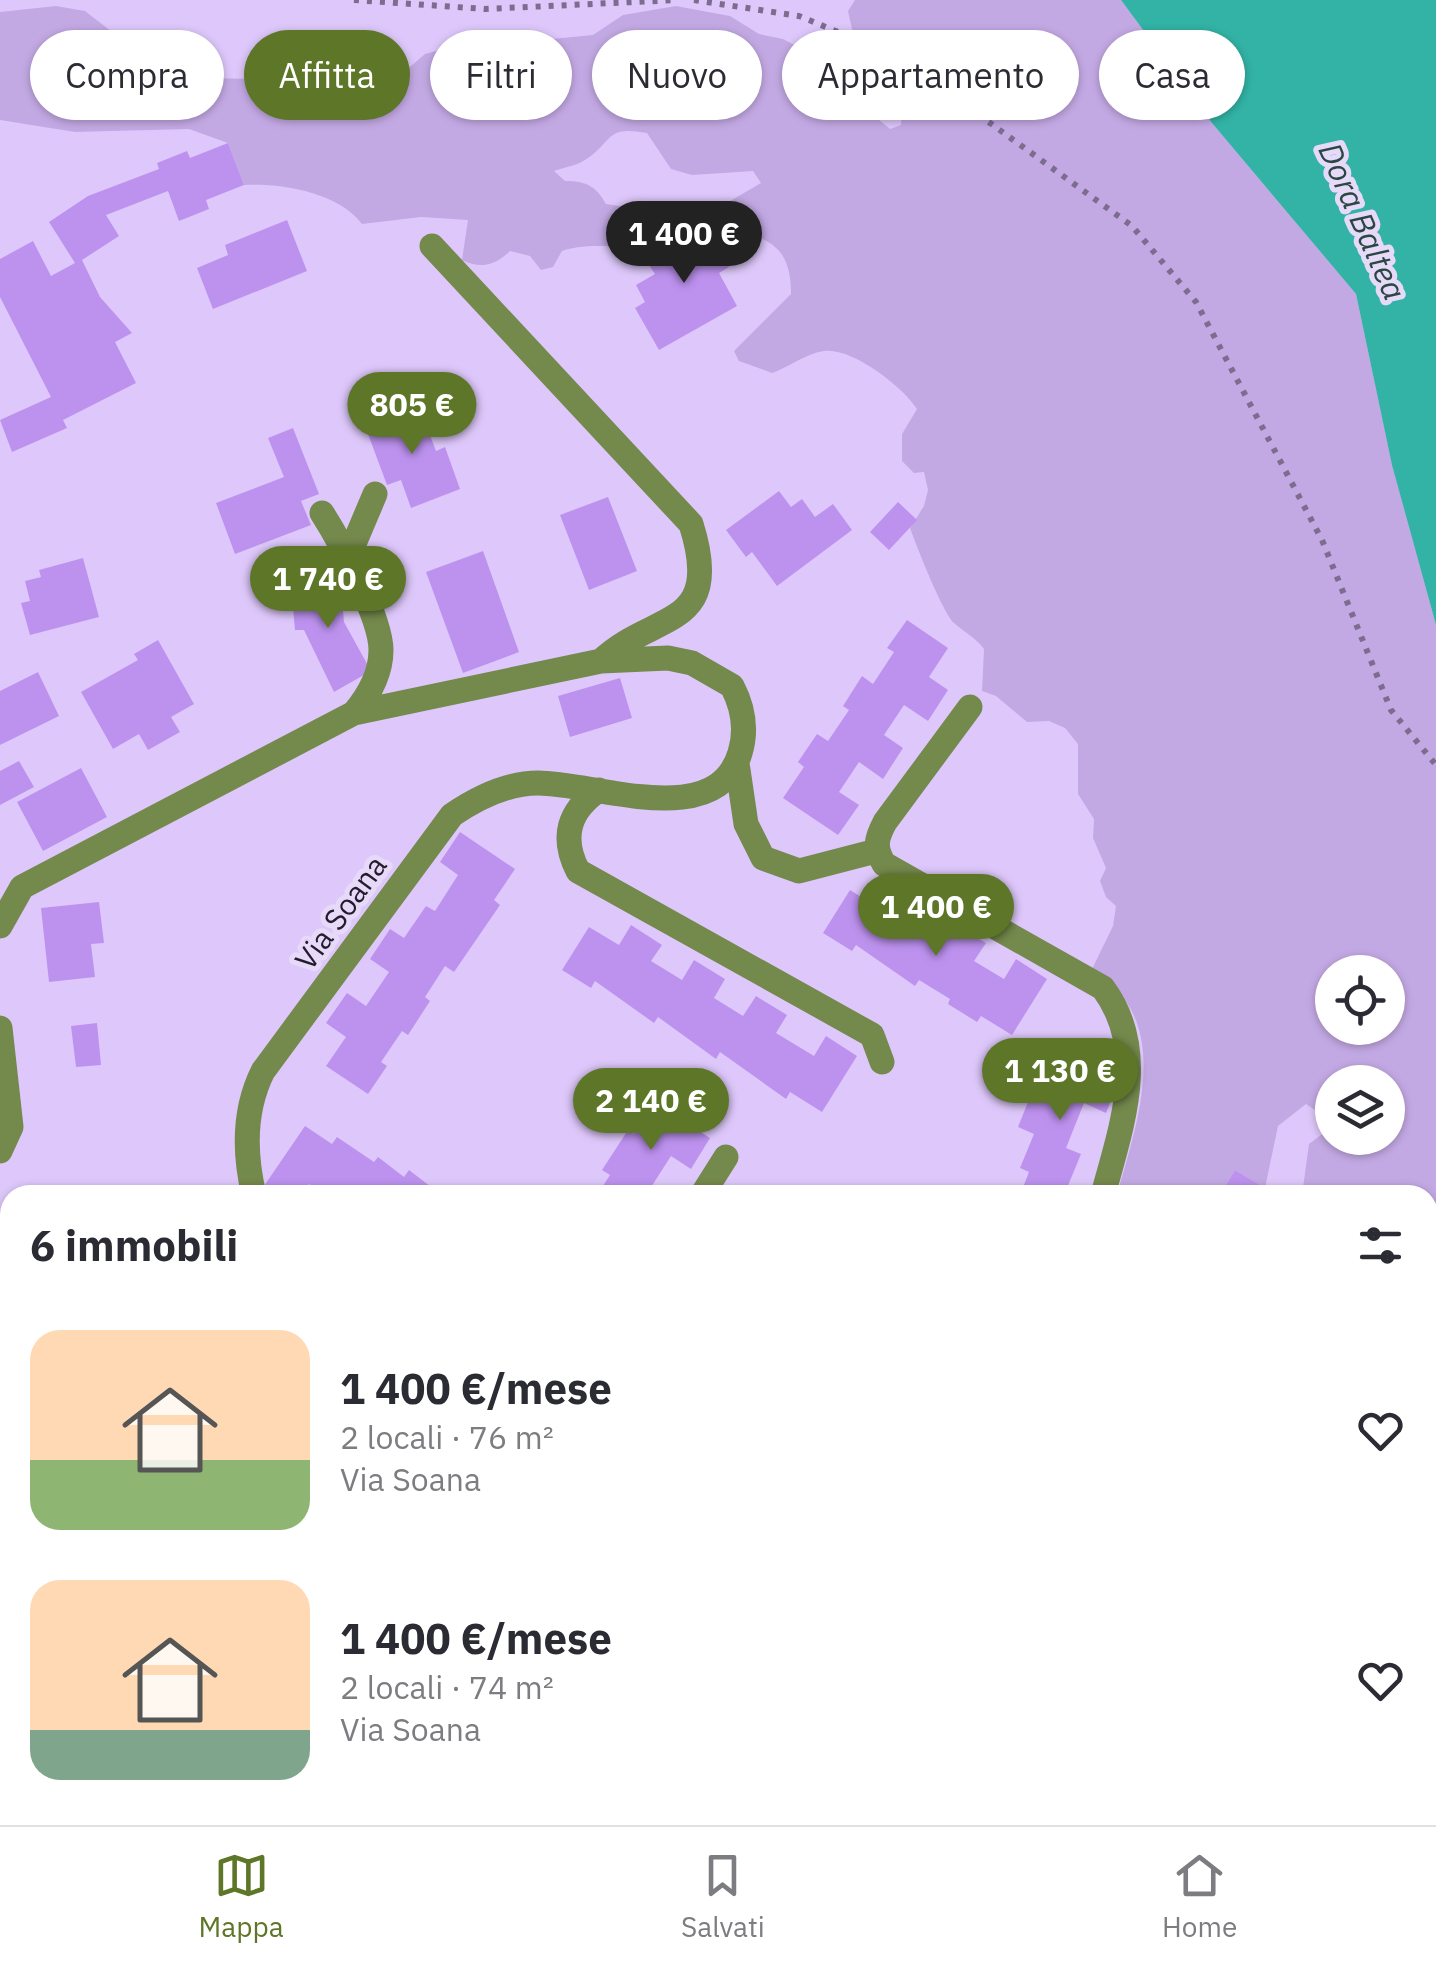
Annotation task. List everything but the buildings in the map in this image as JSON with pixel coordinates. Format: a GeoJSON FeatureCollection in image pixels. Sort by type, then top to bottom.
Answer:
{"type":"FeatureCollection","features":[{"type":"Feature","properties":{"kind":"street"},"geometry":{"type":"LineString","coordinates":[[432,246],[690,524],[698,571],[692,599],[681,617],[619,644],[600,661]]}},
{"type":"Feature","properties":{"kind":"street"},"geometry":{"type":"LineString","coordinates":[[348,558],[375,494]]}},
{"type":"Feature","properties":{"kind":"street"},"geometry":{"type":"LineString","coordinates":[[322,513],[348,558],[382,644],[376,680],[354,714]]}},
{"type":"Feature","properties":{"kind":"street"},"geometry":{"type":"LineString","coordinates":[[0,926],[22,887],[354,714],[600,661],[668,658],[716,673],[732,686],[744,725],[737,763],[746,824],[763,858],[799,870],[876,851]]}},
{"type":"Feature","properties":{"kind":"street"},"geometry":{"type":"LineString","coordinates":[[876,851],[886,822],[970,707]]}},
{"type":"Feature","properties":{"kind":"street","name":"Via Soana"},"geometry":{"type":"LineString","coordinates":[[253,1185],[248,1124],[253,1092],[263,1071],[452,815],[516,785],[664,799],[704,793],[718,788],[737,763]]}},
{"type":"Feature","properties":{"kind":"street"},"geometry":{"type":"LineString","coordinates":[[599,790],[572,815],[570,855],[578,871],[872,1035],[882,1062]]}},
{"type":"Feature","properties":{"kind":"street"},"geometry":{"type":"LineString","coordinates":[[876,851],[884,864],[1103,988],[1116,1006],[1128,1055],[1127,1105],[1106,1185]]}},
{"type":"Feature","properties":{"kind":"street"},"geometry":{"type":"LineString","coordinates":[[0,1028],[11,1126],[0,1151]]}},
{"type":"Feature","properties":{"kind":"street"},"geometry":{"type":"LineString","coordinates":[[708,1185],[726,1156]]}},
{"type":"Feature","properties":{"kind":"path"},"geometry":{"type":"LineString","coordinates":[[354,0],[486,9],[677,0]]}},
{"type":"Feature","properties":{"kind":"path"},"geometry":{"type":"LineString","coordinates":[[694,0],[799,16],[899,57],[1132,226],[1196,302],[1322,540],[1391,710],[1436,766]]}},
{"type":"Feature","properties":{"kind":"shaded area"},"geometry":{"type":"Polygon","coordinates":[[[855,0],[1121,0],[1143,30],[1099,30],[1099,120],[1210,120],[1356,294],[1392,464],[1436,625],[1436,1185],[1303,1185],[1309,1144],[1315,1140],[1315,1155],[1405,1155],[1405,1065],[1315,1065],[1315,1110],[1306,1104],[1278,1126],[1266,1185],[1235,1170],[1226,1185],[1120,1185],[1140,1103],[1142,1043],[1134,1015],[1118,990],[1092,969],[1113,926],[1116,906],[1106,897],[1100,881],[1106,868],[1093,838],[1094,819],[1078,794],[1078,744],[1065,728],[1049,721],[1027,722],[996,696],[982,691],[984,649],[949,617],[910,528],[924,506],[928,490],[924,472],[914,473],[902,461],[902,434],[917,409],[910,400],[876,370],[835,351],[811,354],[772,373],[739,361],[734,351],[791,294],[789,270],[774,246],[743,233],[735,250],[723,256],[701,218],[761,183],[753,171],[692,175],[671,169],[647,133],[617,133],[585,160],[554,171],[565,181],[590,186],[606,204],[632,208],[643,232],[634,245],[562,251],[553,267],[541,270],[530,256],[510,251],[499,260],[475,264],[462,260],[468,220],[421,217],[362,224],[352,213],[324,197],[275,186],[244,185],[228,143],[189,129],[75,132],[0,120],[0,12],[56,6],[85,11],[110,30],[30,30],[30,120],[224,120],[224,78],[244,79],[244,120],[410,120],[410,67],[430,53],[430,120],[572,120],[572,37],[592,35],[592,120],[762,120],[762,35],[782,39],[782,120],[879,120],[890,129],[901,125],[901,120],[1079,120],[1079,30],[852,30],[848,11],[855,0]]]}},
{"type":"Feature","properties":{"kind":"shaded area"},"geometry":{"type":"Polygon","coordinates":[[[676,6],[730,16],[753,30],[600,30],[623,15],[676,6]]]}},
{"type":"Feature","properties":{"kind":"water","name":"Dora Baltea"},"geometry":{"type":"Polygon","coordinates":[[[1121,0],[1436,0],[1436,625],[1392,465],[1356,294],[1210,120],[1245,120],[1245,30],[1143,30],[1121,0]]]}}]}
